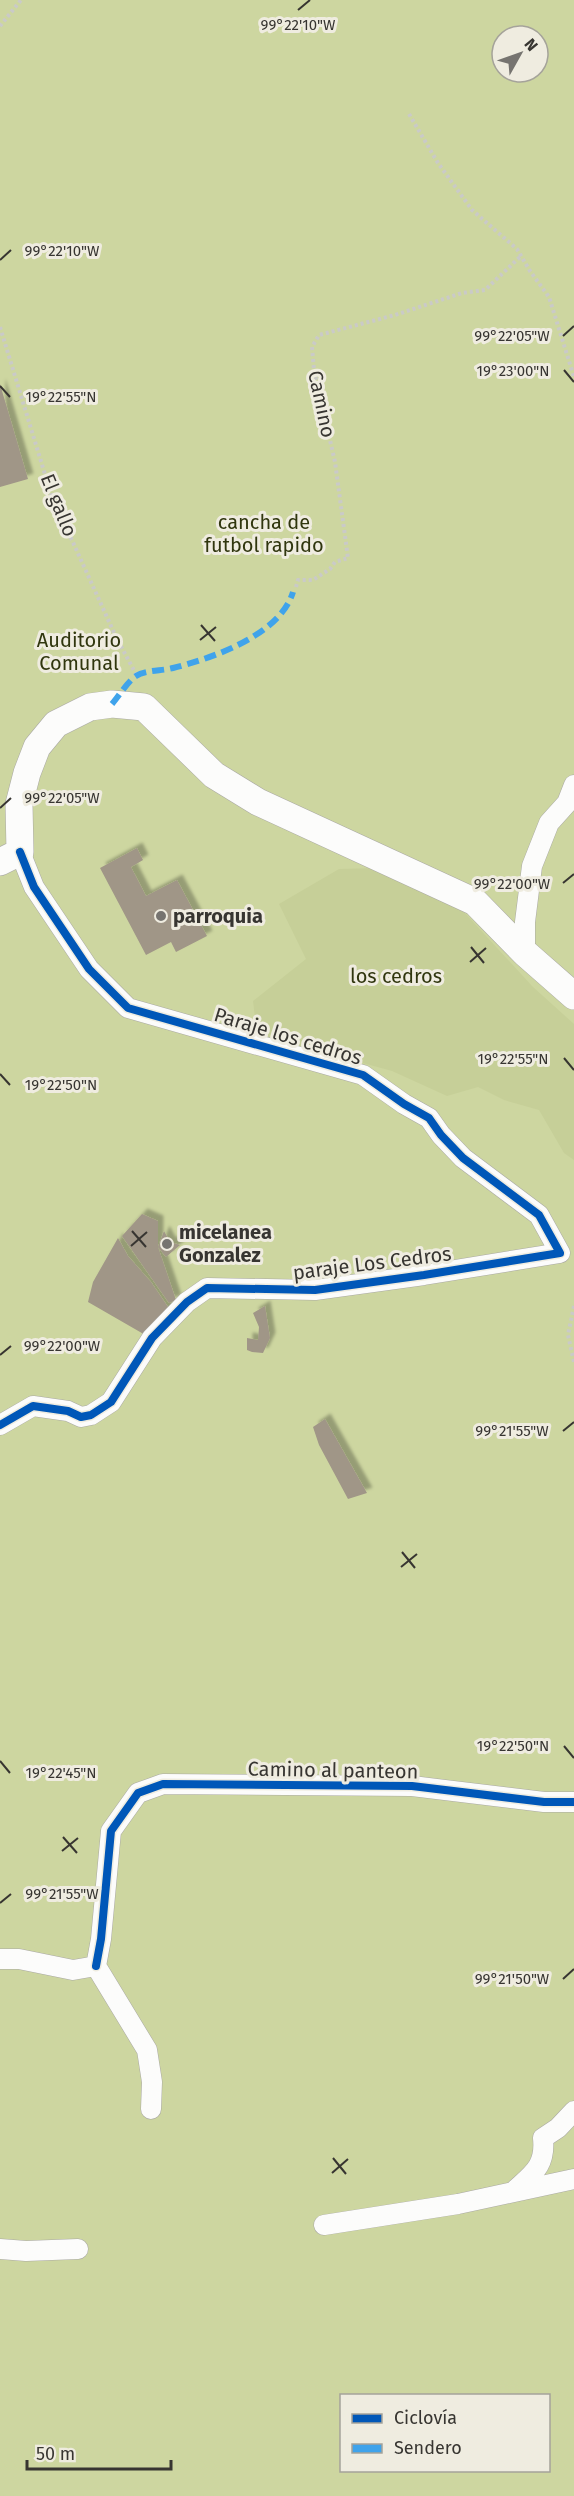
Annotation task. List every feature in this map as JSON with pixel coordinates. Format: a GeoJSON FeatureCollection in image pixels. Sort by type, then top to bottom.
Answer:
{"type":"FeatureCollection","features":[{"type":"Feature","properties":{"kind":"main road"},"geometry":{"type":"LineString","coordinates":[[10,857],[27,773],[37,747],[56,724],[90,707],[112,704],[144,707],[214,775],[258,802],[475,902],[525,953],[574,996]]}},
{"type":"Feature","properties":{"kind":"street"},"geometry":{"type":"LineString","coordinates":[[525,953],[525,922],[532,866],[549,823],[567,803],[574,785]]}},
{"type":"Feature","properties":{"kind":"street","name":"Paraje los cedros"},"geometry":{"type":"LineString","coordinates":[[10,857],[34,887],[89,969],[128,1008],[363,1075],[404,1104],[429,1118],[441,1135],[463,1158],[540,1215],[560,1252]]}},
{"type":"Feature","properties":{"kind":"street","name":"paraje Los Cedros"},"geometry":{"type":"LineString","coordinates":[[0,1425],[33,1406],[68,1412],[81,1417],[92,1415],[111,1402],[152,1338],[187,1302],[207,1288],[315,1290],[424,1275],[560,1252]]}},
{"type":"Feature","properties":{"kind":"street","name":"Camino al panteon"},"geometry":{"type":"LineString","coordinates":[[96,1966],[100,1948],[111,1831],[138,1793],[163,1784],[412,1786],[544,1802],[574,1802]]}},
{"type":"Feature","properties":{"kind":"street"},"geometry":{"type":"LineString","coordinates":[[0,1959],[19,1959],[74,1970],[96,1966],[147,2050],[152,2082],[150,2109]]}},
{"type":"Feature","properties":{"kind":"street"},"geometry":{"type":"LineString","coordinates":[[511,2194],[536,2170],[545,2153],[543,2138],[558,2128],[574,2111]]}},
{"type":"Feature","properties":{"kind":"street"},"geometry":{"type":"LineString","coordinates":[[324,2225],[511,2194],[574,2179]]}},
{"type":"Feature","properties":{"kind":"street"},"geometry":{"type":"LineString","coordinates":[[0,2249],[26,2251],[78,2249]]}},
{"type":"Feature","properties":{"kind":"path"},"geometry":{"type":"LineString","coordinates":[[0,26],[21,0]]}},
{"type":"Feature","properties":{"kind":"path"},"geometry":{"type":"LineString","coordinates":[[409,114],[438,163],[472,210],[517,249],[549,297],[574,377]]}},
{"type":"Feature","properties":{"kind":"path"},"geometry":{"type":"LineString","coordinates":[[574,1306],[568,1335],[574,1362]]}},
{"type":"Feature","properties":{"kind":"green space"},"geometry":{"type":"Polygon","coordinates":[[[0,0],[574,0],[574,2496],[0,2496],[0,0]]]}},
{"type":"Feature","properties":{"kind":"green space","name":"los cedros"},"geometry":{"type":"Polygon","coordinates":[[[378,868],[439,885],[533,987],[574,1024],[574,1160],[564,1153],[539,1110],[504,1100],[478,1087],[447,1096],[392,1071],[257,1034],[253,1001],[306,959],[279,904],[339,869],[378,868]]]}},
{"type":"Feature","properties":{"kind":"building"},"geometry":{"type":"Polygon","coordinates":[[[0,384],[28,479],[0,487],[0,384]]]}},
{"type":"Feature","properties":{"kind":"building","name":"parroquia"},"geometry":{"type":"Polygon","coordinates":[[[137,848],[143,860],[131,867],[146,896],[177,880],[207,936],[176,952],[171,942],[146,955],[100,868],[137,848]]]}},
{"type":"Feature","properties":{"kind":"building"},"geometry":{"type":"Polygon","coordinates":[[[142,1214],[158,1221],[158,1247],[176,1300],[169,1303],[122,1236],[142,1214]]]}},
{"type":"Feature","properties":{"kind":"building","name":"micelanea Gonzalez"},"geometry":{"type":"Polygon","coordinates":[[[164,1231],[170,1242],[180,1245],[166,1257],[158,1247],[164,1231]]]}},
{"type":"Feature","properties":{"kind":"building"},"geometry":{"type":"Polygon","coordinates":[[[118,1238],[128,1256],[151,1282],[168,1307],[165,1315],[147,1336],[88,1302],[93,1282],[118,1238]]]}},
{"type":"Feature","properties":{"kind":"building"},"geometry":{"type":"Polygon","coordinates":[[[265,1306],[270,1338],[263,1353],[252,1352],[247,1350],[247,1338],[258,1340],[259,1327],[253,1313],[265,1306]]]}},
{"type":"Feature","properties":{"kind":"building"},"geometry":{"type":"Polygon","coordinates":[[[325,1419],[367,1493],[348,1499],[319,1445],[313,1427],[325,1419]]]}},
{"type":"Feature","properties":{"kind":"marked path"},"geometry":{"type":"LineString","coordinates":[[112,704],[130,681],[140,674],[173,668],[207,658],[260,632],[286,607],[293,592]]}},
{"type":"Feature","properties":{"kind":"cycle path"},"geometry":{"type":"LineString","coordinates":[[0,1425],[33,1406],[68,1411],[81,1417],[91,1415],[111,1402],[152,1338],[187,1302],[207,1288],[315,1290],[560,1253],[539,1215],[463,1158],[441,1135],[429,1118],[404,1104],[363,1075],[128,1008],[89,969],[34,887],[20,852]]}},
{"type":"Feature","properties":{"kind":"cycle path"},"geometry":{"type":"LineString","coordinates":[[96,1966],[101,1939],[111,1831],[138,1793],[163,1784],[412,1786],[544,1802],[574,1802]]}},
{"type":"Feature","properties":{"kind":"place","name":"parroquia"},"geometry":{"type":"Point","coordinates":[161,916]}},
{"type":"Feature","properties":{"kind":"place","name":"micelanea Gonzalez"},"geometry":{"type":"Point","coordinates":[167,1244]}},
{"type":"Feature","properties":{"kind":"park label","name":"cancha de futbol rapido"},"geometry":{"type":"Point","coordinates":[264,534]}},
{"type":"Feature","properties":{"kind":"park label","name":"Auditorio Comunal"},"geometry":{"type":"Point","coordinates":[79,652]}}]}
